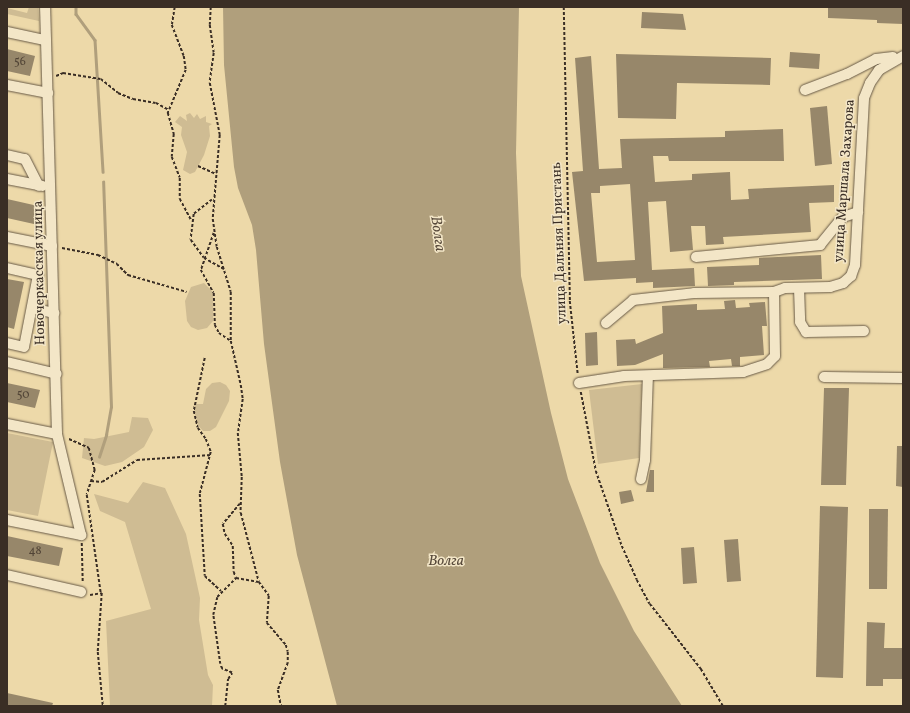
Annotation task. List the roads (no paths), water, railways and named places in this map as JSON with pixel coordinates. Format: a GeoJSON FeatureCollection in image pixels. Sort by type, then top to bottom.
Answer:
{"type":"FeatureCollection","features":[{"type":"Feature","properties":{"kind":"street","name":"Новочеркасская улица"},"geometry":{"type":"LineString","coordinates":[[7,520],[81,536],[57,434],[57,374],[52,246],[52,188],[45,7]]}},
{"type":"Feature","properties":{"kind":"street"},"geometry":{"type":"LineString","coordinates":[[7,32],[46,40]]}},
{"type":"Feature","properties":{"kind":"street"},"geometry":{"type":"LineString","coordinates":[[805,90],[847,74],[876,59],[901,56]]}},
{"type":"Feature","properties":{"kind":"street","name":"улица Маршала Захарова"},"geometry":{"type":"LineString","coordinates":[[606,323],[633,300],[694,293],[774,292],[784,288],[830,287],[843,283],[850,276],[855,266],[866,90],[879,70],[901,56]]}},
{"type":"Feature","properties":{"kind":"street"},"geometry":{"type":"LineString","coordinates":[[7,85],[48,93]]}},
{"type":"Feature","properties":{"kind":"street"},"geometry":{"type":"LineString","coordinates":[[7,155],[25,159],[39,186]]}},
{"type":"Feature","properties":{"kind":"street"},"geometry":{"type":"LineString","coordinates":[[7,179],[52,188]]}},
{"type":"Feature","properties":{"kind":"street"},"geometry":{"type":"LineString","coordinates":[[696,257],[820,245],[843,217],[858,212]]}},
{"type":"Feature","properties":{"kind":"street"},"geometry":{"type":"LineString","coordinates":[[7,237],[52,246]]}},
{"type":"Feature","properties":{"kind":"street"},"geometry":{"type":"LineString","coordinates":[[7,268],[38,275],[24,346],[7,343]]}},
{"type":"Feature","properties":{"kind":"street"},"geometry":{"type":"LineString","coordinates":[[799,288],[800,322],[806,332],[864,331]]}},
{"type":"Feature","properties":{"kind":"street"},"geometry":{"type":"LineString","coordinates":[[579,383],[648,376],[743,372],[767,364],[775,356],[774,292]]}},
{"type":"Feature","properties":{"kind":"street"},"geometry":{"type":"LineString","coordinates":[[32,308],[54,313]]}},
{"type":"Feature","properties":{"kind":"street"},"geometry":{"type":"LineString","coordinates":[[7,362],[57,374]]}},
{"type":"Feature","properties":{"kind":"street"},"geometry":{"type":"LineString","coordinates":[[641,479],[645,460],[648,376]]}},
{"type":"Feature","properties":{"kind":"street"},"geometry":{"type":"LineString","coordinates":[[824,377],[903,378]]}},
{"type":"Feature","properties":{"kind":"street"},"geometry":{"type":"LineString","coordinates":[[7,424],[57,434]]}},
{"type":"Feature","properties":{"kind":"street"},"geometry":{"type":"LineString","coordinates":[[7,575],[81,592]]}},
{"type":"Feature","properties":{"kind":"water","name":"Волга"},"geometry":{"type":"Polygon","coordinates":[[[223,7],[519,7],[516,153],[521,276],[551,413],[568,479],[600,563],[634,631],[682,706],[337,706],[297,555],[280,462],[264,344],[256,250],[252,225],[238,188],[234,167],[224,65],[223,7]]]}},
{"type":"Feature","properties":{"kind":"waterway"},"geometry":{"type":"LineString","coordinates":[[76,7],[76,14],[95,40],[103,172]]}},
{"type":"Feature","properties":{"kind":"waterway"},"geometry":{"type":"LineString","coordinates":[[99,457],[106,435],[111,407],[103,182]]}}]}
